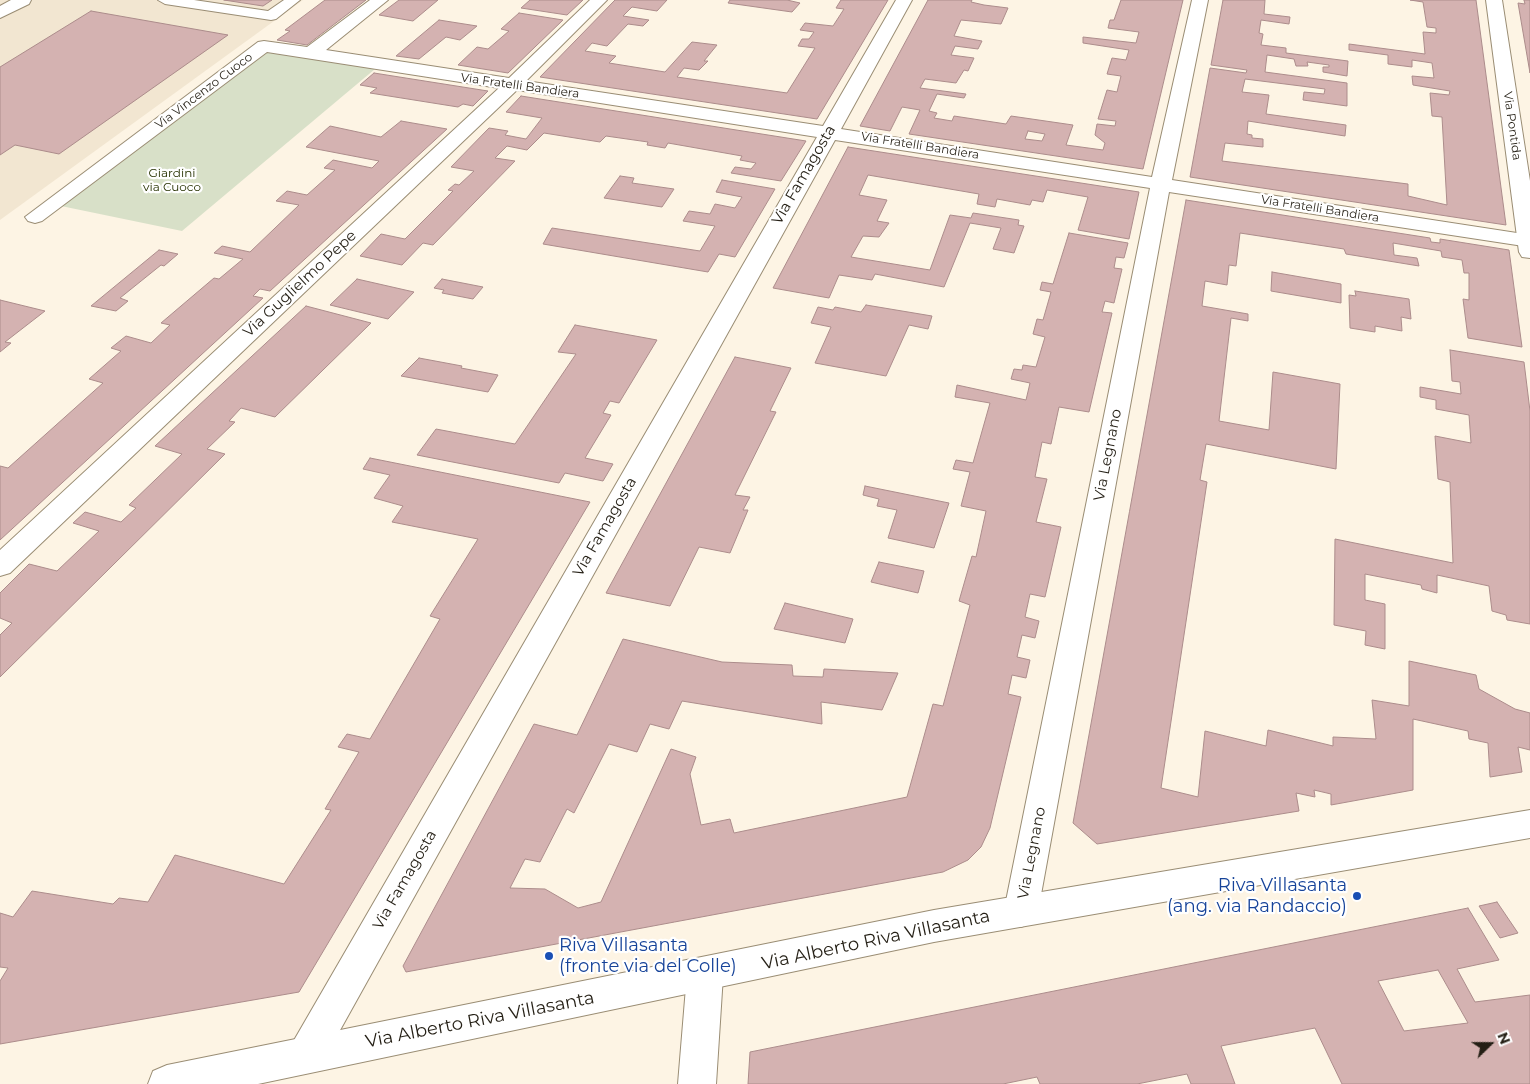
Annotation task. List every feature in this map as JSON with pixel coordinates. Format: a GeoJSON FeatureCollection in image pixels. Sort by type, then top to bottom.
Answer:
{"type":"FeatureCollection","features":[{"type":"Feature","properties":{"kind":"street"},"geometry":{"type":"LineString","coordinates":[[1,12],[23,0]]}},
{"type":"Feature","properties":{"kind":"street"},"geometry":{"type":"LineString","coordinates":[[310,54],[380,0]]}},
{"type":"Feature","properties":{"kind":"street","name":"Via Guglielmo Pepe"},"geometry":{"type":"LineString","coordinates":[[0,566],[512,85],[598,0]]}},
{"type":"Feature","properties":{"kind":"street","name":"Via Famagosta"},"geometry":{"type":"LineString","coordinates":[[306,1055],[904,0]]}},
{"type":"Feature","properties":{"kind":"street","name":"Via Legnano"},"geometry":{"type":"LineString","coordinates":[[1021,911],[1161,185],[1200,0]]}},
{"type":"Feature","properties":{"kind":"street","name":"Via Pontida"},"geometry":{"type":"LineString","coordinates":[[1494,0],[1529,244]]}},
{"type":"Feature","properties":{"kind":"street","name":"Via Vincenzo Cuoco"},"geometry":{"type":"LineString","coordinates":[[35,217],[264,46],[310,54]]}},
{"type":"Feature","properties":{"kind":"street","name":"Via Fratelli Bandiera"},"geometry":{"type":"LineString","coordinates":[[310,54],[829,131],[1529,244]]}},
{"type":"Feature","properties":{"kind":"street","name":"Via Alberto Riva Villasanta"},"geometry":{"type":"LineString","coordinates":[[167,1084],[705,975],[934,926],[1530,824]]}},
{"type":"Feature","properties":{"kind":"street"},"geometry":{"type":"LineString","coordinates":[[697,1084],[705,975]]}},
{"type":"Feature","properties":{"kind":"lane"},"geometry":{"type":"LineString","coordinates":[[165,0],[271,16],[293,0]]}},
{"type":"Feature","properties":{"kind":"shaded area"},"geometry":{"type":"Polygon","coordinates":[[[0,0],[303,0],[0,220],[0,0]]]}},
{"type":"Feature","properties":{"kind":"green space","name":"Giardini via Cuoco"},"geometry":{"type":"Polygon","coordinates":[[[266,51],[375,69],[182,231],[61,206],[266,51]]]}},
{"type":"Feature","properties":{"kind":"building"},"geometry":{"type":"Polygon","coordinates":[[[224,0],[272,0],[263,6],[224,0]]]}},
{"type":"Feature","properties":{"kind":"building"},"geometry":{"type":"Polygon","coordinates":[[[325,0],[366,0],[307,45],[277,40],[290,31],[285,30],[325,0]]]}},
{"type":"Feature","properties":{"kind":"building"},"geometry":{"type":"Polygon","coordinates":[[[399,0],[438,0],[413,21],[379,15],[399,0]]]}},
{"type":"Feature","properties":{"kind":"building"},"geometry":{"type":"Polygon","coordinates":[[[530,0],[583,0],[567,15],[521,8],[530,0]]]}},
{"type":"Feature","properties":{"kind":"building"},"geometry":{"type":"Polygon","coordinates":[[[615,0],[667,0],[657,11],[632,7],[623,16],[649,20],[643,26],[628,24],[607,46],[592,43],[585,51],[616,56],[609,63],[665,72],[692,42],[717,45],[704,61],[708,61],[699,70],[684,68],[677,77],[787,93],[815,48],[798,46],[802,39],[809,39],[814,32],[800,30],[805,23],[833,26],[844,9],[836,8],[841,0],[888,0],[817,119],[540,77],[615,0]]]}},
{"type":"Feature","properties":{"kind":"building"},"geometry":{"type":"Polygon","coordinates":[[[730,0],[787,0],[800,3],[792,12],[728,3],[730,0]]]}},
{"type":"Feature","properties":{"kind":"building"},"geometry":{"type":"Polygon","coordinates":[[[928,0],[972,0],[971,2],[984,5],[1008,8],[1001,24],[961,20],[954,36],[982,41],[978,49],[955,46],[951,55],[974,58],[968,71],[964,70],[956,83],[925,79],[920,88],[966,94],[964,98],[937,94],[929,111],[937,113],[934,118],[952,121],[954,116],[1006,124],[1011,116],[1073,125],[1066,145],[1103,150],[1105,143],[1095,135],[1097,124],[1115,126],[1116,121],[1098,119],[1107,90],[1117,92],[1121,76],[1107,74],[1112,58],[1126,60],[1129,50],[1083,43],[1083,37],[1136,43],[1139,32],[1108,28],[1110,20],[1114,20],[1121,0],[1183,0],[1143,169],[909,134],[920,110],[902,107],[890,131],[860,126],[928,0]],[[1028,131],[1025,139],[1042,141],[1045,134],[1028,131]]]}},
{"type":"Feature","properties":{"kind":"building"},"geometry":{"type":"Polygon","coordinates":[[[1223,0],[1265,0],[1264,14],[1290,17],[1289,24],[1261,20],[1259,33],[1263,34],[1261,45],[1286,48],[1286,53],[1348,61],[1347,76],[1323,72],[1323,67],[1329,67],[1329,65],[1307,62],[1308,66],[1296,66],[1294,59],[1267,55],[1265,72],[1347,83],[1347,106],[1303,100],[1304,92],[1324,94],[1325,89],[1245,79],[1242,92],[1269,95],[1266,114],[1346,125],[1345,136],[1248,121],[1247,134],[1252,135],[1252,138],[1263,139],[1263,147],[1225,143],[1222,161],[1408,184],[1408,196],[1447,205],[1442,117],[1432,116],[1430,93],[1449,95],[1450,91],[1413,85],[1412,76],[1434,78],[1432,63],[1412,60],[1412,67],[1388,64],[1388,55],[1349,50],[1349,44],[1425,54],[1423,32],[1436,33],[1436,28],[1427,27],[1423,2],[1410,0],[1476,0],[1506,225],[1190,177],[1210,68],[1246,73],[1247,70],[1211,65],[1223,0]]]}},
{"type":"Feature","properties":{"kind":"building"},"geometry":{"type":"Polygon","coordinates":[[[1524,0],[1530,0],[1530,73],[1518,3],[1525,4],[1524,0]]]}},
{"type":"Feature","properties":{"kind":"building"},"geometry":{"type":"Polygon","coordinates":[[[91,11],[228,35],[59,154],[15,145],[0,155],[0,67],[91,11]]]}},
{"type":"Feature","properties":{"kind":"building"},"geometry":{"type":"Polygon","coordinates":[[[519,13],[563,20],[508,73],[458,65],[477,47],[488,49],[509,31],[501,29],[519,13]]]}},
{"type":"Feature","properties":{"kind":"building"},"geometry":{"type":"Polygon","coordinates":[[[439,20],[477,26],[460,40],[446,37],[419,59],[396,56],[439,20]]]}},
{"type":"Feature","properties":{"kind":"building"},"geometry":{"type":"Polygon","coordinates":[[[374,73],[488,91],[473,106],[463,104],[458,107],[370,93],[377,88],[360,85],[374,73]]]}},
{"type":"Feature","properties":{"kind":"building"},"geometry":{"type":"Polygon","coordinates":[[[521,96],[806,141],[781,181],[731,173],[735,167],[751,169],[756,163],[740,160],[742,156],[668,143],[665,148],[647,145],[648,142],[606,136],[600,142],[544,133],[527,150],[507,146],[495,158],[515,161],[433,245],[423,243],[402,265],[360,256],[381,234],[405,239],[453,191],[448,190],[455,184],[459,185],[474,171],[451,167],[489,128],[508,131],[505,135],[526,139],[542,118],[506,112],[521,96]]]}},
{"type":"Feature","properties":{"kind":"building"},"geometry":{"type":"Polygon","coordinates":[[[401,121],[447,129],[270,291],[260,289],[253,296],[263,298],[0,540],[0,466],[8,468],[103,383],[89,379],[121,351],[111,348],[126,336],[151,343],[170,325],[161,323],[214,278],[219,279],[243,259],[214,253],[222,246],[250,252],[299,205],[276,201],[287,191],[307,195],[335,170],[324,168],[333,160],[372,168],[379,161],[306,147],[330,126],[381,137],[401,121]]]}},
{"type":"Feature","properties":{"kind":"building"},"geometry":{"type":"Polygon","coordinates":[[[848,147],[1139,192],[1129,239],[1078,230],[1088,197],[1047,190],[1043,202],[1032,200],[1030,205],[997,199],[995,207],[977,204],[979,194],[868,175],[859,195],[887,200],[877,221],[889,223],[879,237],[863,236],[851,257],[930,270],[950,215],[971,218],[973,213],[1019,220],[1018,225],[1024,226],[1014,253],[993,249],[1001,228],[970,223],[944,287],[875,274],[872,280],[839,275],[829,298],[773,288],[848,147]]]}},
{"type":"Feature","properties":{"kind":"building"},"geometry":{"type":"Polygon","coordinates":[[[620,176],[634,178],[632,183],[674,189],[662,207],[604,198],[620,176]]]}},
{"type":"Feature","properties":{"kind":"building"},"geometry":{"type":"Polygon","coordinates":[[[722,180],[775,189],[735,257],[719,254],[708,272],[543,244],[552,228],[700,251],[715,226],[683,221],[689,211],[710,214],[715,204],[735,208],[742,197],[716,192],[722,180]]]}},
{"type":"Feature","properties":{"kind":"building"},"geometry":{"type":"Polygon","coordinates":[[[1186,200],[1430,238],[1431,242],[1440,243],[1440,239],[1509,250],[1522,347],[1468,338],[1463,299],[1469,300],[1469,273],[1464,273],[1462,260],[1442,257],[1441,251],[1393,243],[1394,255],[1417,258],[1419,266],[1346,254],[1344,249],[1240,233],[1236,266],[1229,265],[1227,285],[1205,281],[1202,306],[1248,314],[1248,321],[1231,318],[1219,421],[1269,430],[1273,372],[1340,384],[1336,469],[1206,444],[1200,480],[1207,482],[1161,788],[1198,797],[1205,731],[1266,746],[1268,730],[1333,746],[1333,737],[1376,739],[1372,700],[1409,706],[1409,661],[1476,675],[1479,689],[1515,709],[1530,713],[1530,750],[1518,747],[1522,772],[1490,777],[1488,743],[1469,739],[1468,731],[1413,719],[1413,790],[1331,805],[1331,794],[1314,790],[1315,797],[1296,793],[1299,811],[1097,844],[1073,823],[1186,200]]]}},
{"type":"Feature","properties":{"kind":"building"},"geometry":{"type":"Polygon","coordinates":[[[1069,233],[1128,243],[1124,258],[1116,257],[1114,268],[1122,269],[1114,303],[1105,301],[1102,312],[1112,313],[1089,412],[1059,407],[1051,444],[1042,442],[1035,477],[1047,479],[1036,522],[1061,527],[1045,597],[1030,594],[1025,617],[1039,621],[1035,638],[1022,635],[1017,657],[1030,660],[1026,678],[1012,675],[1008,694],[1021,697],[990,828],[981,847],[968,860],[943,872],[406,972],[403,966],[534,724],[577,735],[623,639],[722,662],[792,665],[793,676],[823,677],[824,669],[898,673],[882,710],[821,702],[822,724],[682,701],[669,729],[650,724],[637,752],[609,744],[574,813],[567,809],[540,862],[525,859],[510,888],[545,889],[578,908],[601,902],[671,749],[696,757],[690,774],[701,825],[730,819],[734,833],[907,797],[933,704],[943,706],[970,605],[959,601],[972,556],[976,557],[986,511],[961,506],[970,472],[953,469],[956,460],[973,463],[990,403],[955,397],[957,385],[1026,400],[1030,383],[1011,379],[1014,369],[1022,370],[1023,365],[1036,367],[1045,337],[1033,334],[1037,319],[1043,320],[1051,292],[1040,290],[1042,282],[1053,284],[1069,233]]]}},
{"type":"Feature","properties":{"kind":"building"},"geometry":{"type":"Polygon","coordinates":[[[159,250],[178,254],[164,266],[161,265],[120,298],[128,301],[116,311],[91,306],[159,250]]]}},
{"type":"Feature","properties":{"kind":"building"},"geometry":{"type":"Polygon","coordinates":[[[1272,272],[1341,284],[1341,303],[1271,291],[1272,272]]]}},
{"type":"Feature","properties":{"kind":"building"},"geometry":{"type":"Polygon","coordinates":[[[357,279],[414,292],[388,319],[330,305],[357,279]]]}},
{"type":"Feature","properties":{"kind":"building"},"geometry":{"type":"Polygon","coordinates":[[[442,279],[483,287],[473,299],[442,293],[444,290],[434,288],[442,279]]]}},
{"type":"Feature","properties":{"kind":"building"},"geometry":{"type":"Polygon","coordinates":[[[1355,291],[1409,299],[1411,319],[1401,317],[1402,331],[1375,326],[1375,332],[1350,328],[1349,295],[1356,296],[1355,291]]]}},
{"type":"Feature","properties":{"kind":"building"},"geometry":{"type":"Polygon","coordinates":[[[0,300],[45,311],[5,342],[11,343],[0,352],[0,300]]]}},
{"type":"Feature","properties":{"kind":"building"},"geometry":{"type":"Polygon","coordinates":[[[866,305],[932,316],[928,329],[909,325],[886,376],[815,363],[831,327],[811,323],[818,307],[833,310],[835,307],[861,312],[866,305]]]}},
{"type":"Feature","properties":{"kind":"building"},"geometry":{"type":"Polygon","coordinates":[[[306,306],[371,323],[275,417],[241,408],[229,421],[235,422],[207,449],[225,454],[0,677],[0,635],[12,623],[0,618],[0,593],[29,564],[57,571],[99,531],[73,523],[85,512],[121,522],[136,508],[129,505],[182,454],[155,446],[306,306]]]}},
{"type":"Feature","properties":{"kind":"building"},"geometry":{"type":"Polygon","coordinates":[[[575,325],[657,340],[619,403],[610,401],[603,413],[611,415],[585,458],[613,464],[603,481],[565,473],[559,483],[417,455],[436,429],[515,444],[576,354],[558,352],[575,325]]]}},
{"type":"Feature","properties":{"kind":"building"},"geometry":{"type":"Polygon","coordinates":[[[1450,350],[1524,362],[1530,411],[1530,624],[1507,620],[1506,615],[1492,611],[1489,586],[1437,575],[1437,593],[1422,589],[1421,585],[1365,574],[1365,600],[1385,604],[1385,649],[1365,645],[1366,631],[1334,625],[1335,539],[1453,563],[1450,482],[1438,479],[1435,436],[1471,443],[1469,415],[1436,409],[1436,400],[1420,397],[1420,387],[1461,394],[1460,382],[1452,381],[1450,350]]]}},
{"type":"Feature","properties":{"kind":"building"},"geometry":{"type":"Polygon","coordinates":[[[735,357],[791,368],[770,411],[776,412],[735,495],[750,497],[743,510],[748,510],[730,553],[699,547],[670,606],[606,593],[735,357]]]}},
{"type":"Feature","properties":{"kind":"building"},"geometry":{"type":"Polygon","coordinates":[[[419,358],[498,375],[488,392],[401,376],[419,358]]]}},
{"type":"Feature","properties":{"kind":"building"},"geometry":{"type":"Polygon","coordinates":[[[370,458],[590,502],[299,992],[0,1044],[0,981],[8,968],[0,967],[0,913],[13,917],[32,891],[113,904],[119,898],[148,902],[175,855],[284,884],[331,810],[325,809],[359,752],[338,747],[347,734],[370,739],[440,619],[430,616],[478,539],[392,522],[403,506],[374,498],[390,475],[363,469],[370,458]]]}},
{"type":"Feature","properties":{"kind":"building"},"geometry":{"type":"Polygon","coordinates":[[[865,486],[949,503],[934,548],[888,538],[897,510],[877,506],[879,499],[863,495],[865,486]]]}},
{"type":"Feature","properties":{"kind":"building"},"geometry":{"type":"Polygon","coordinates":[[[879,562],[924,571],[918,593],[871,582],[879,562]]]}},
{"type":"Feature","properties":{"kind":"building"},"geometry":{"type":"Polygon","coordinates":[[[785,603],[853,619],[845,643],[774,629],[785,603]]]}},
{"type":"Feature","properties":{"kind":"building"},"geometry":{"type":"Polygon","coordinates":[[[1497,902],[1518,933],[1500,938],[1479,906],[1497,902]]]}},
{"type":"Feature","properties":{"kind":"building"},"geometry":{"type":"Polygon","coordinates":[[[1468,908],[1499,960],[1457,969],[1475,1002],[1530,995],[1530,1084],[1342,1084],[1315,1028],[1221,1046],[1235,1084],[1191,1084],[1187,1074],[1137,1084],[1040,1084],[1037,1077],[1003,1084],[748,1084],[750,1052],[1468,908]],[[1438,970],[1378,981],[1404,1031],[1468,1023],[1438,970]]]}},
{"type":"Feature","properties":{"kind":"place","name":"Riva Villasanta (ang. via Randaccio)"},"geometry":{"type":"Point","coordinates":[1357,896]}},
{"type":"Feature","properties":{"kind":"place","name":"Riva Villasanta (fronte via del Colle)"},"geometry":{"type":"Point","coordinates":[549,956]}}]}
